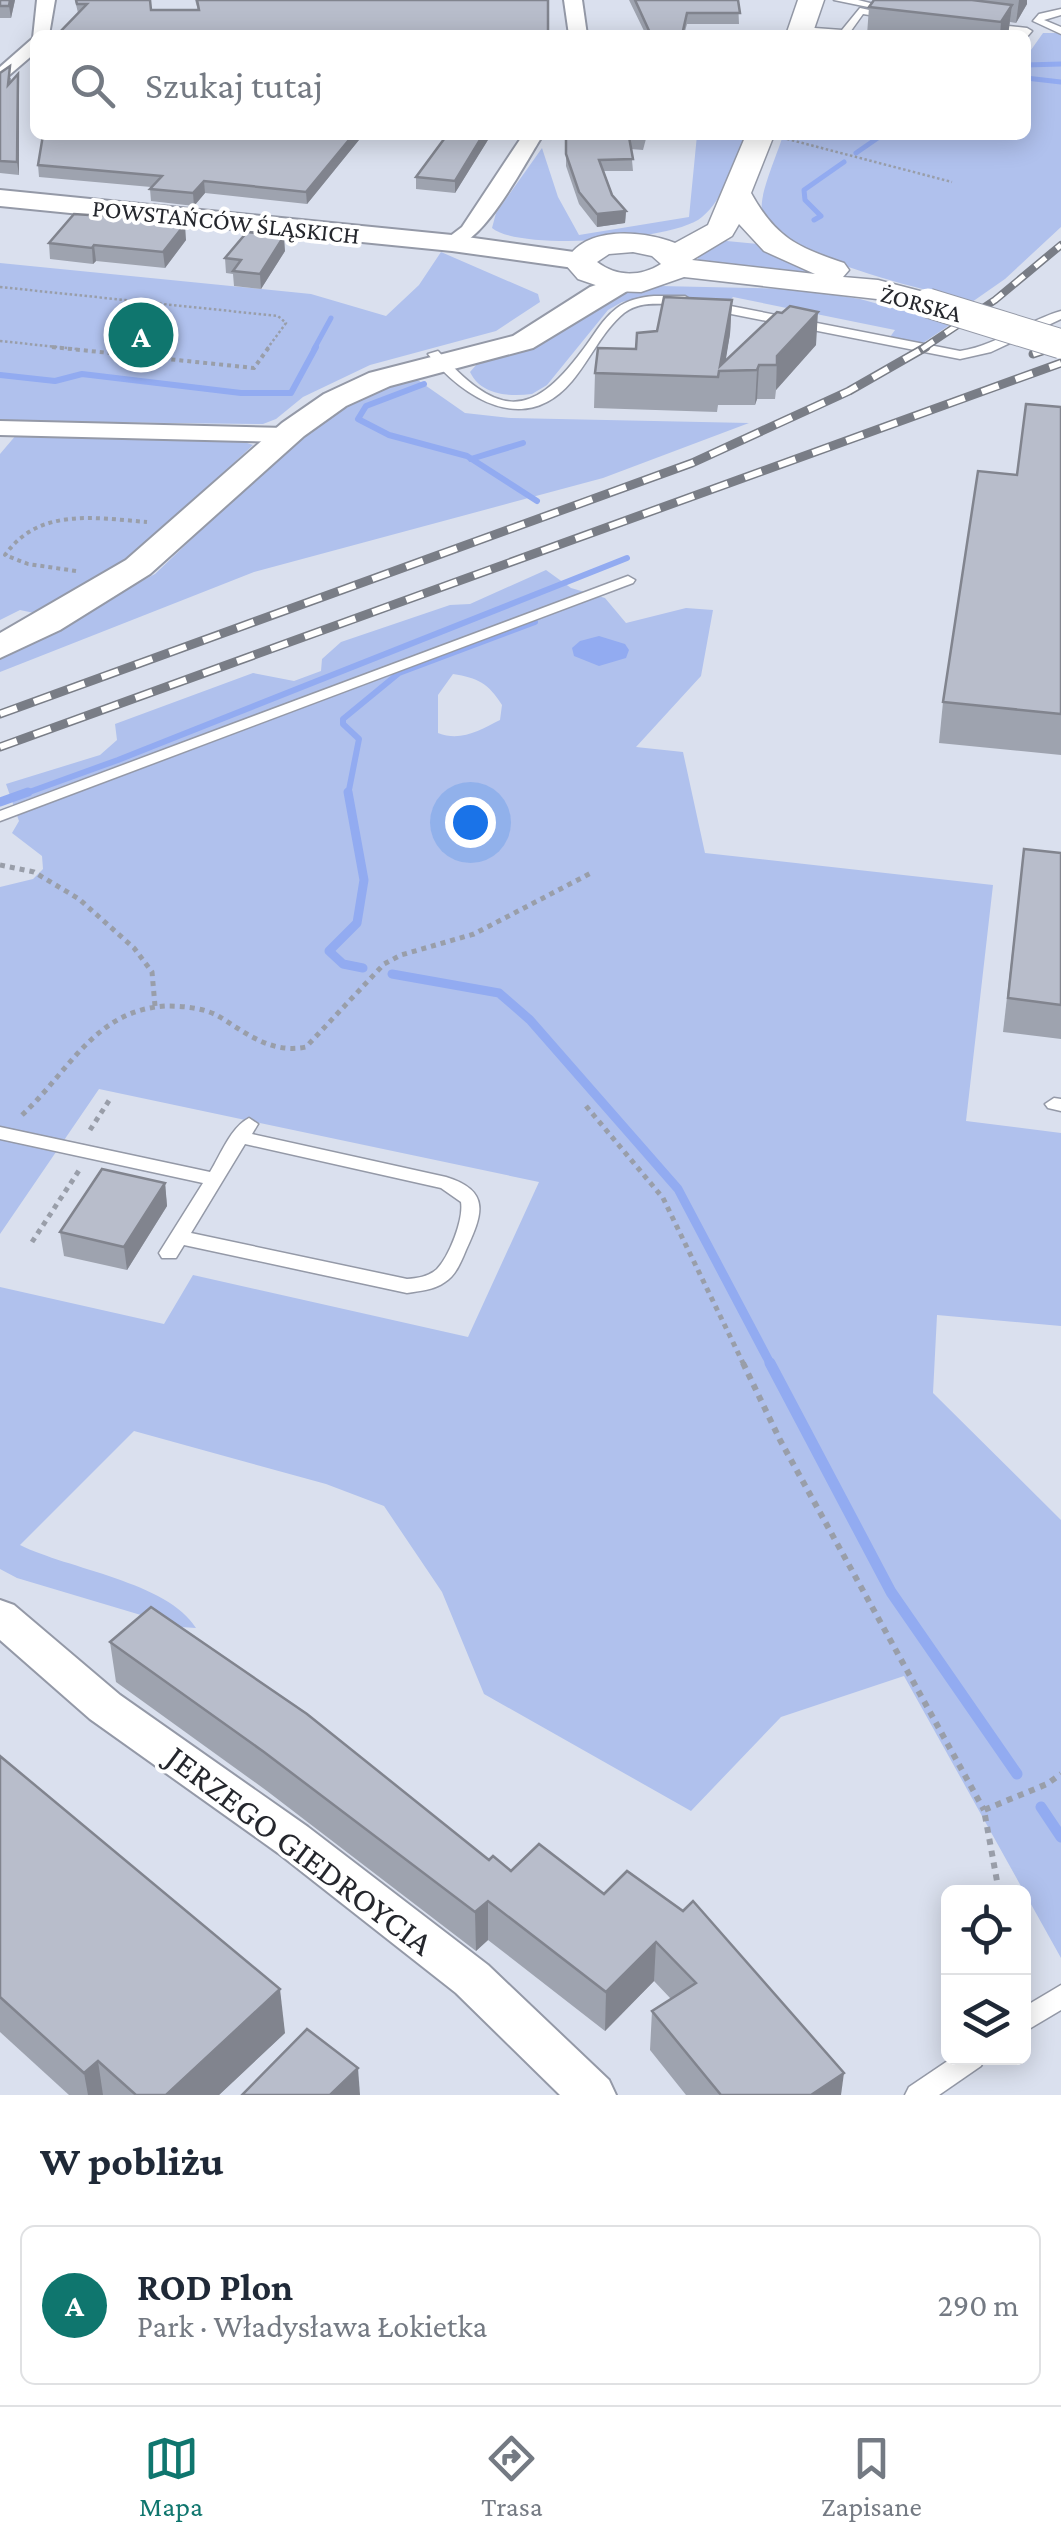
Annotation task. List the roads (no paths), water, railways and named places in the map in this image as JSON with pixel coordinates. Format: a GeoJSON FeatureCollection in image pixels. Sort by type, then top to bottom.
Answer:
{"type":"FeatureCollection","features":[{"type":"Feature","properties":{"kind":"main road"},"geometry":{"type":"LineString","coordinates":[[801,30],[811,0]]}},
{"type":"Feature","properties":{"kind":"main road"},"geometry":{"type":"LineString","coordinates":[[638,282],[668,274],[676,261],[721,230],[767,140]]}},
{"type":"Feature","properties":{"kind":"main road"},"geometry":{"type":"LineString","coordinates":[[588,261],[618,243],[641,243],[697,229],[733,204]]}},
{"type":"Feature","properties":{"kind":"main road"},"geometry":{"type":"LineString","coordinates":[[733,204],[772,244],[878,290]]}},
{"type":"Feature","properties":{"kind":"main road","name":"ŻORSKA"},"geometry":{"type":"LineString","coordinates":[[641,243],[701,272],[878,290],[1061,344]]}},
{"type":"Feature","properties":{"kind":"main road","name":"ŻORSKA"},"geometry":{"type":"LineString","coordinates":[[588,261],[638,282],[777,280]]}},
{"type":"Feature","properties":{"kind":"street"},"geometry":{"type":"LineString","coordinates":[[41,30],[46,0]]}},
{"type":"Feature","properties":{"kind":"street"},"geometry":{"type":"LineString","coordinates":[[573,0],[577,30]]}},
{"type":"Feature","properties":{"kind":"street"},"geometry":{"type":"LineString","coordinates":[[1,76],[30,48]]}},
{"type":"Feature","properties":{"kind":"street"},"geometry":{"type":"LineString","coordinates":[[1,76],[30,78]]}},
{"type":"Feature","properties":{"kind":"street"},"geometry":{"type":"LineString","coordinates":[[524,279],[452,243],[470,231],[530,140]]}},
{"type":"Feature","properties":{"kind":"street","name":"POWSTAŃCÓW ŚLĄSKICH"},"geometry":{"type":"LineString","coordinates":[[0,198],[452,243],[588,261]]}},
{"type":"Feature","properties":{"kind":"street"},"geometry":{"type":"LineString","coordinates":[[0,648],[85,603],[148,560],[289,432],[363,386],[499,338],[554,298],[588,261]]}},
{"type":"Feature","properties":{"kind":"street"},"geometry":{"type":"LineString","coordinates":[[439,360],[520,343],[606,290],[638,282]]}},
{"type":"Feature","properties":{"kind":"street"},"geometry":{"type":"LineString","coordinates":[[0,428],[289,432]]}},
{"type":"Feature","properties":{"kind":"street","name":"JERZEGO GIEDROYCIA"},"geometry":{"type":"LineString","coordinates":[[0,1616],[105,1708],[293,1840],[472,1979],[592,2095]]}},
{"type":"Feature","properties":{"kind":"lane"},"geometry":{"type":"LineString","coordinates":[[839,0],[897,12],[860,12],[847,30]]}},
{"type":"Feature","properties":{"kind":"lane"},"geometry":{"type":"LineString","coordinates":[[1041,24],[1042,16],[1061,12]]}},
{"type":"Feature","properties":{"kind":"lane"},"geometry":{"type":"LineString","coordinates":[[987,18],[1061,30]]}},
{"type":"Feature","properties":{"kind":"lane"},"geometry":{"type":"LineString","coordinates":[[972,24],[1019,30]]}},
{"type":"Feature","properties":{"kind":"lane"},"geometry":{"type":"LineString","coordinates":[[439,360],[464,387],[483,398],[511,404],[537,400],[558,388],[621,310],[658,300],[692,301],[950,355],[987,350],[1044,320],[1061,316]]}},
{"type":"Feature","properties":{"kind":"lane"},"geometry":{"type":"LineString","coordinates":[[0,816],[628,580]]}},
{"type":"Feature","properties":{"kind":"lane"},"geometry":{"type":"LineString","coordinates":[[244,1130],[446,1183],[471,1201],[472,1219],[444,1273],[430,1282],[407,1286],[174,1245],[214,1179],[244,1130]]}},
{"type":"Feature","properties":{"kind":"lane"},"geometry":{"type":"LineString","coordinates":[[0,1133],[214,1179]]}},
{"type":"Feature","properties":{"kind":"lane"},"geometry":{"type":"LineString","coordinates":[[1031,2017],[1061,1996]]}},
{"type":"Feature","properties":{"kind":"lane"},"geometry":{"type":"LineString","coordinates":[[918,2095],[962,2065]]}},
{"type":"Feature","properties":{"kind":"waterway"},"geometry":{"type":"LineString","coordinates":[[1031,65],[1061,64]]}},
{"type":"Feature","properties":{"kind":"waterway"},"geometry":{"type":"LineString","coordinates":[[1031,79],[1061,82]]}},
{"type":"Feature","properties":{"kind":"waterway"},"geometry":{"type":"LineString","coordinates":[[856,153],[875,140]]}},
{"type":"Feature","properties":{"kind":"waterway"},"geometry":{"type":"LineString","coordinates":[[814,220],[821,216],[805,200],[804,190],[844,162]]}},
{"type":"Feature","properties":{"kind":"waterway"},"geometry":{"type":"LineString","coordinates":[[314,349],[331,318]]}},
{"type":"Feature","properties":{"kind":"waterway"},"geometry":{"type":"LineString","coordinates":[[0,375],[55,381],[82,374],[241,393],[291,393],[316,347]]}},
{"type":"Feature","properties":{"kind":"waterway"},"geometry":{"type":"LineString","coordinates":[[424,384],[366,406],[358,419],[389,435],[471,459]]}},
{"type":"Feature","properties":{"kind":"waterway"},"geometry":{"type":"LineString","coordinates":[[471,459],[523,443]]}},
{"type":"Feature","properties":{"kind":"waterway"},"geometry":{"type":"LineString","coordinates":[[471,459],[537,501]]}},
{"type":"Feature","properties":{"kind":"waterway"},"geometry":{"type":"LineString","coordinates":[[21,795],[627,558]]}},
{"type":"Feature","properties":{"kind":"waterway"},"geometry":{"type":"LineString","coordinates":[[348,794],[359,739],[343,724],[343,719],[399,673],[535,622]]}},
{"type":"Feature","properties":{"kind":"waterway"},"geometry":{"type":"LineString","coordinates":[[0,802],[28,792]]}},
{"type":"Feature","properties":{"kind":"waterway"},"geometry":{"type":"LineString","coordinates":[[348,794],[364,880],[357,923],[329,951],[343,964],[363,968]]}},
{"type":"Feature","properties":{"kind":"waterway"},"geometry":{"type":"LineString","coordinates":[[392,974],[499,993],[530,1020],[678,1189],[771,1365]]}},
{"type":"Feature","properties":{"kind":"waterway"},"geometry":{"type":"LineString","coordinates":[[770,1363],[891,1592],[1017,1774]]}},
{"type":"Feature","properties":{"kind":"waterway"},"geometry":{"type":"LineString","coordinates":[[1041,1807],[1061,1837]]}},
{"type":"Feature","properties":{"kind":"railway"},"geometry":{"type":"LineString","coordinates":[[922,349],[995,300],[1061,245]]}},
{"type":"Feature","properties":{"kind":"railway"},"geometry":{"type":"LineString","coordinates":[[1047,349],[1061,344]]}},
{"type":"Feature","properties":{"kind":"railway"},"geometry":{"type":"LineString","coordinates":[[0,714],[692,463],[849,391],[926,347]]}},
{"type":"Feature","properties":{"kind":"railway"},"geometry":{"type":"LineString","coordinates":[[1033,354],[1054,347]]}},
{"type":"Feature","properties":{"kind":"railway"},"geometry":{"type":"LineString","coordinates":[[0,747],[1061,363]]}},
{"type":"Feature","properties":{"kind":"place","name":"ROD Plon"},"geometry":{"type":"Point","coordinates":[141,335]}}]}
